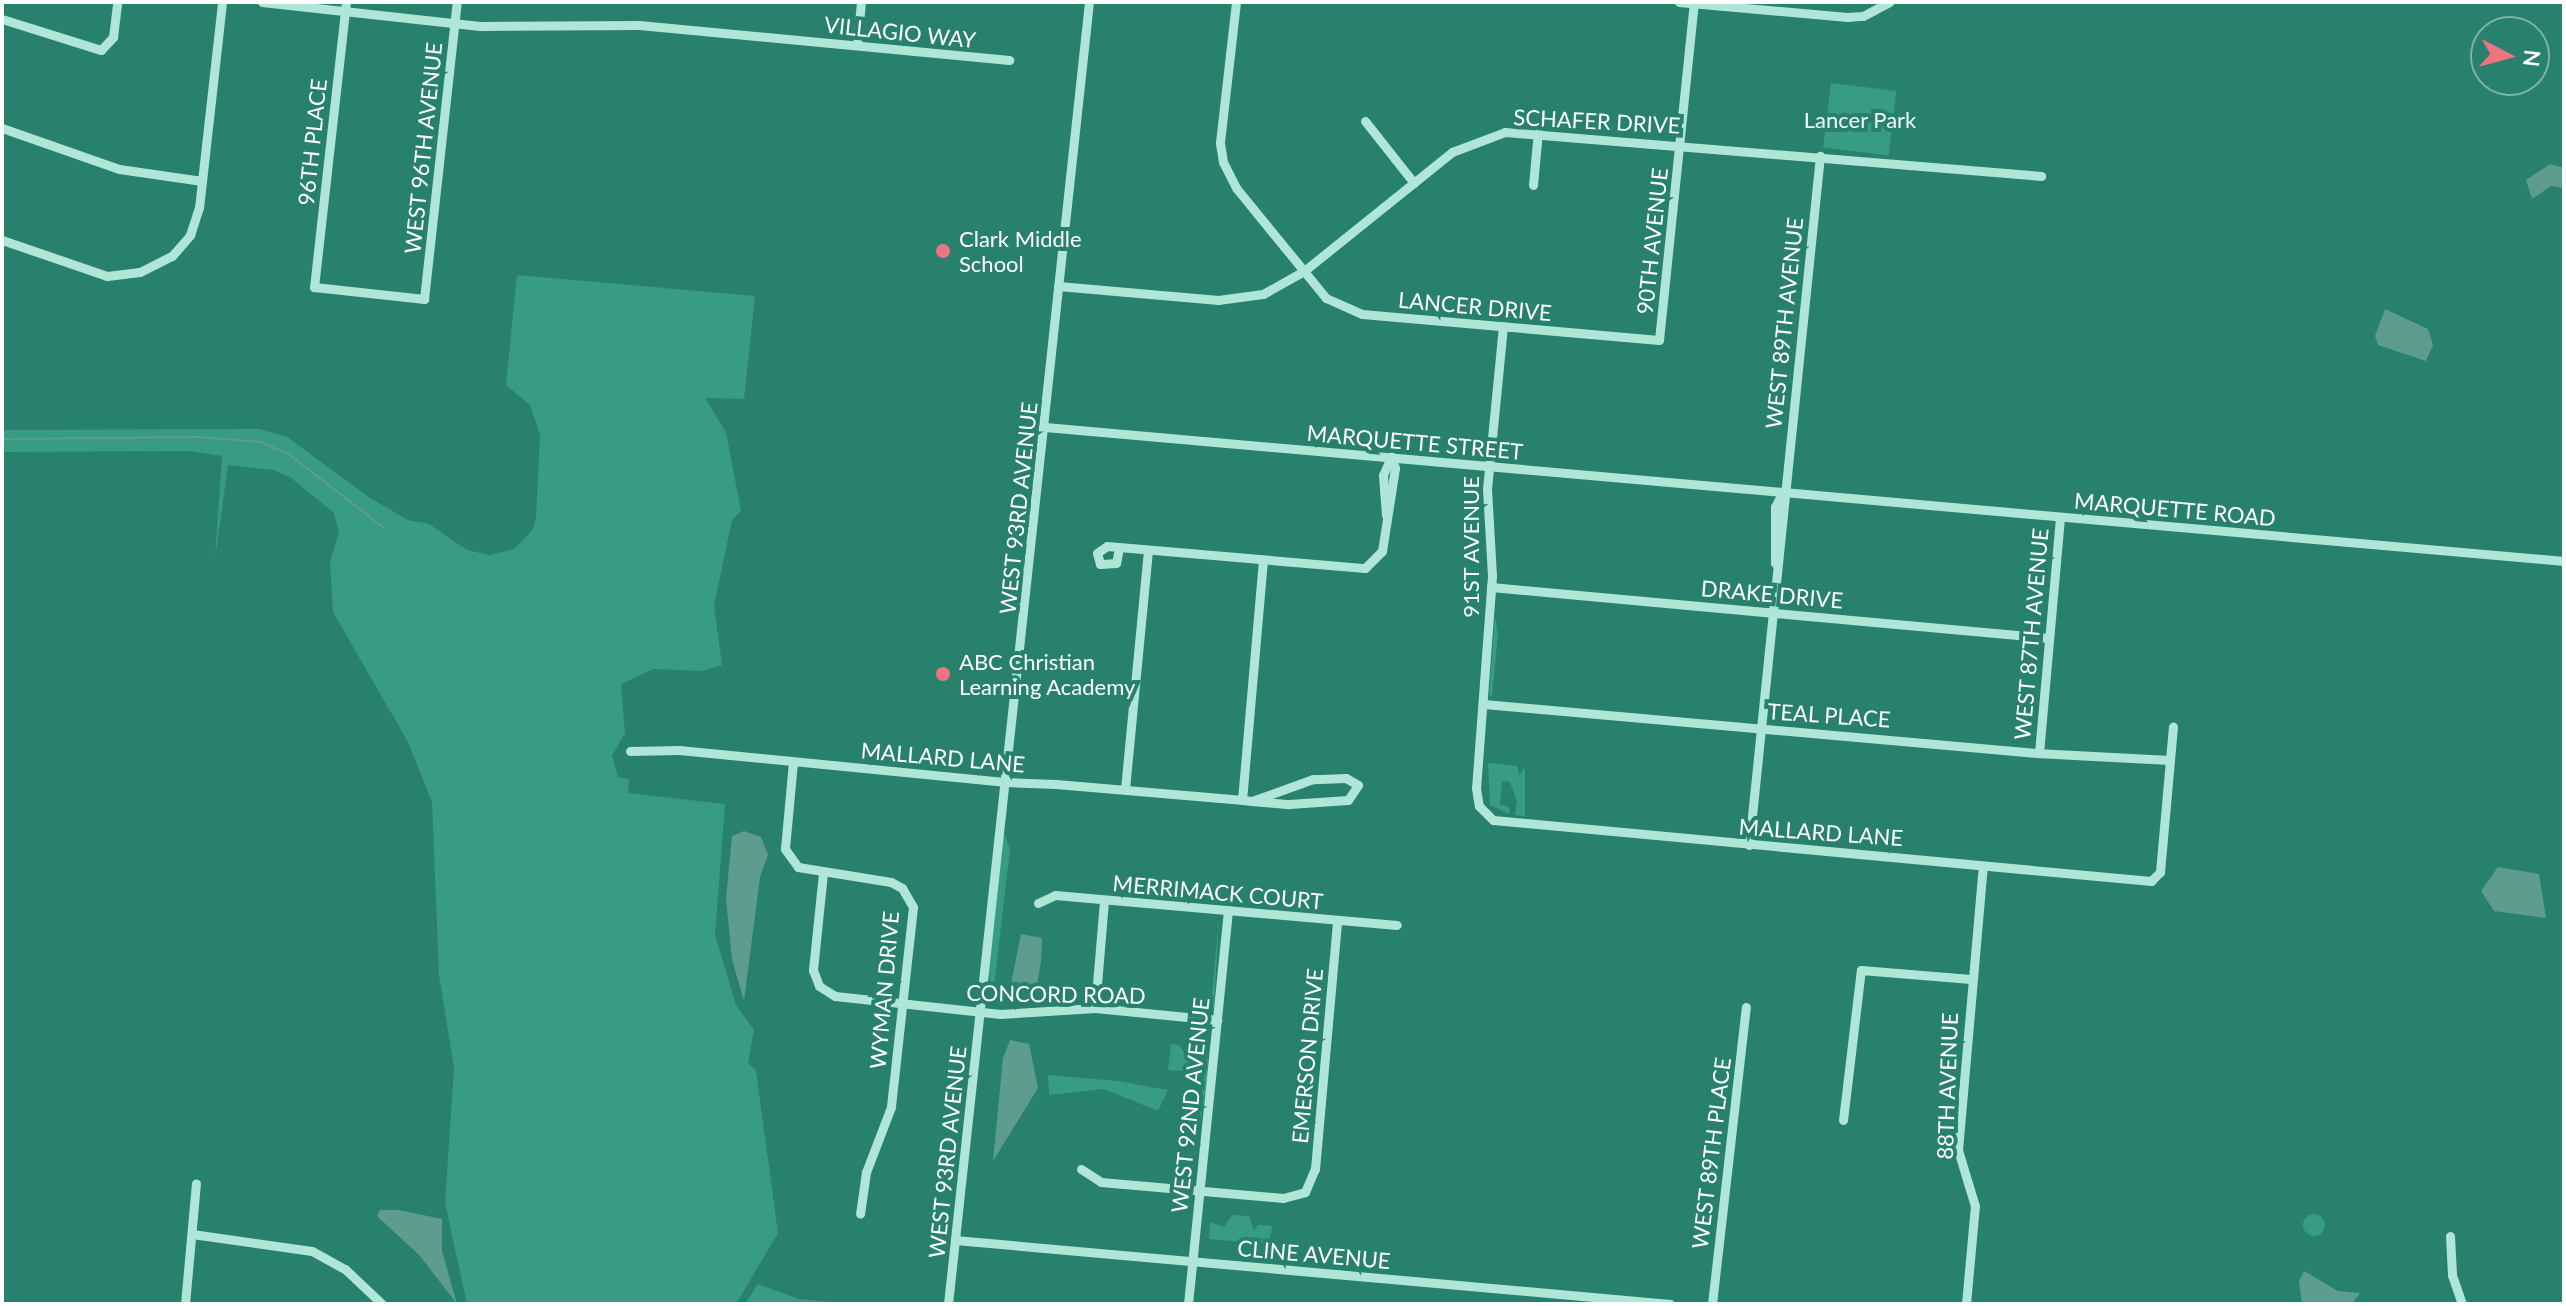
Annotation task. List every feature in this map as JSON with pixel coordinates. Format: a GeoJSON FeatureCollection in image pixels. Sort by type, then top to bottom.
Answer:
{"type":"FeatureCollection","features":[{"type":"Feature","properties":{"kind":"street"},"geometry":{"type":"LineString","coordinates":[[2,19],[94,50],[107,48],[113,37],[117,2]]}},
{"type":"Feature","properties":{"kind":"street"},"geometry":{"type":"LineString","coordinates":[[2,240],[98,273],[124,276],[172,256],[193,228],[202,181],[222,2]]}},
{"type":"Feature","properties":{"kind":"street","name":"VILLAGIO WAY"},"geometry":{"type":"LineString","coordinates":[[262,2],[345,6],[455,23],[639,25],[1009,60]]}},
{"type":"Feature","properties":{"kind":"street","name":"WEST 96TH AVENUE"},"geometry":{"type":"LineString","coordinates":[[424,299],[457,2]]}},
{"type":"Feature","properties":{"kind":"street"},"geometry":{"type":"LineString","coordinates":[[857,45],[861,2]]}},
{"type":"Feature","properties":{"kind":"street","name":"WEST 93RD AVENUE"},"geometry":{"type":"LineString","coordinates":[[948,1304],[1089,2]]}},
{"type":"Feature","properties":{"kind":"street","name":"LANCER DRIVE"},"geometry":{"type":"LineString","coordinates":[[1236,2],[1220,143],[1223,162],[1237,189],[1326,298],[1362,314],[1659,340]]}},
{"type":"Feature","properties":{"kind":"street"},"geometry":{"type":"LineString","coordinates":[[1679,2],[1762,6],[1847,17],[1879,10],[1889,2]]}},
{"type":"Feature","properties":{"kind":"street","name":"90TH AVENUE"},"geometry":{"type":"LineString","coordinates":[[1659,340],[1694,3]]}},
{"type":"Feature","properties":{"kind":"street","name":"96TH PLACE"},"geometry":{"type":"LineString","coordinates":[[345,6],[314,287],[424,299]]}},
{"type":"Feature","properties":{"kind":"street"},"geometry":{"type":"LineString","coordinates":[[1365,121],[1414,183]]}},
{"type":"Feature","properties":{"kind":"street"},"geometry":{"type":"LineString","coordinates":[[2,128],[119,169],[202,181]]}},
{"type":"Feature","properties":{"kind":"street"},"geometry":{"type":"LineString","coordinates":[[1533,185],[1538,131]]}},
{"type":"Feature","properties":{"kind":"street","name":"SCHAFER DRIVE"},"geometry":{"type":"LineString","coordinates":[[1058,286],[1218,300],[1263,294],[1304,271],[1414,183],[1476,139],[1538,131],[2041,176]]}},
{"type":"Feature","properties":{"kind":"street","name":"WEST 89TH AVENUE"},"geometry":{"type":"LineString","coordinates":[[1749,845],[1775,566],[1786,507],[1782,493],[1820,156]]}},
{"type":"Feature","properties":{"kind":"street","name":"91ST AVENUE"},"geometry":{"type":"LineString","coordinates":[[1484,814],[1476,796],[1491,587],[1488,467],[1503,326]]}},
{"type":"Feature","properties":{"kind":"street","name":"MARQUETTE STREET"},"geometry":{"type":"LineString","coordinates":[[1045,427],[1782,493]]}},
{"type":"Feature","properties":{"kind":"street"},"geometry":{"type":"LineString","coordinates":[[1119,548],[1355,570],[1377,559],[1395,468],[1391,457]]}},
{"type":"Feature","properties":{"kind":"street","name":"MARQUETTE ROAD"},"geometry":{"type":"LineString","coordinates":[[1782,493],[2564,561]]}},
{"type":"Feature","properties":{"kind":"street","name":"WEST 87TH AVENUE"},"geometry":{"type":"LineString","coordinates":[[2039,753],[2060,517]]}},
{"type":"Feature","properties":{"kind":"street"},"geometry":{"type":"LineString","coordinates":[[1125,789],[1148,551]]}},
{"type":"Feature","properties":{"kind":"street"},"geometry":{"type":"LineString","coordinates":[[1247,800],[1263,561]]}},
{"type":"Feature","properties":{"kind":"street","name":"DRAKE DRIVE"},"geometry":{"type":"LineString","coordinates":[[1491,587],[2049,638]]}},
{"type":"Feature","properties":{"kind":"street","name":"TEAL PLACE"},"geometry":{"type":"LineString","coordinates":[[1484,704],[2039,753],[2171,758]]}},
{"type":"Feature","properties":{"kind":"street"},"geometry":{"type":"LineString","coordinates":[[2171,758],[2173,727]]}},
{"type":"Feature","properties":{"kind":"street","name":"MALLARD LANE"},"geometry":{"type":"LineString","coordinates":[[630,751],[679,750],[1006,782],[1247,800],[1348,800],[1358,785],[1346,778],[1313,779],[1247,800]]}},
{"type":"Feature","properties":{"kind":"street","name":"MALLARD LANE"},"geometry":{"type":"LineString","coordinates":[[1484,814],[1505,823],[1983,867],[2156,878],[2171,758]]}},
{"type":"Feature","properties":{"kind":"street","name":"WYMAN DRIVE"},"geometry":{"type":"LineString","coordinates":[[793,762],[785,849],[798,867],[891,882],[902,888],[913,907],[891,1107],[866,1172],[860,1214]]}},
{"type":"Feature","properties":{"kind":"street","name":"88TH AVENUE"},"geometry":{"type":"LineString","coordinates":[[1966,1304],[1975,1206],[1958,1150],[1983,867]]}},
{"type":"Feature","properties":{"kind":"street","name":"CONCORD ROAD"},"geometry":{"type":"LineString","coordinates":[[823,873],[813,970],[819,986],[835,996],[1030,1016],[1095,1008],[1217,1020]]}},
{"type":"Feature","properties":{"kind":"street","name":"MERRIMACK COURT"},"geometry":{"type":"LineString","coordinates":[[1038,903],[1055,895],[1397,925]]}},
{"type":"Feature","properties":{"kind":"street"},"geometry":{"type":"LineString","coordinates":[[1095,1008],[1104,900]]}},
{"type":"Feature","properties":{"kind":"street","name":"WEST 92ND AVENUE"},"geometry":{"type":"LineString","coordinates":[[1188,1304],[1228,910]]}},
{"type":"Feature","properties":{"kind":"street","name":"EMERSON DRIVE"},"geometry":{"type":"LineString","coordinates":[[1198,1190],[1283,1198],[1305,1192],[1315,1169],[1337,921]]}},
{"type":"Feature","properties":{"kind":"street"},"geometry":{"type":"LineString","coordinates":[[1843,1120],[1861,970],[1971,979]]}},
{"type":"Feature","properties":{"kind":"street","name":"WEST 89TH PLACE"},"geometry":{"type":"LineString","coordinates":[[1712,1304],[1746,1007]]}},
{"type":"Feature","properties":{"kind":"street"},"geometry":{"type":"LineString","coordinates":[[1081,1169],[1096,1181],[1198,1190]]}},
{"type":"Feature","properties":{"kind":"street"},"geometry":{"type":"LineString","coordinates":[[185,1304],[196,1183]]}},
{"type":"Feature","properties":{"kind":"street"},"geometry":{"type":"LineString","coordinates":[[192,1234],[312,1251],[347,1270],[382,1304]]}},
{"type":"Feature","properties":{"kind":"street"},"geometry":{"type":"LineString","coordinates":[[2450,1236],[2452,1275],[2462,1304]]}},
{"type":"Feature","properties":{"kind":"street","name":"CLINE AVENUE"},"geometry":{"type":"LineString","coordinates":[[955,1240],[1670,1304]]}},
{"type":"Feature","properties":{"kind":"green space","name":"Lancer Park"},"geometry":{"type":"Polygon","coordinates":[[[1831,83],[1897,91],[1889,156],[1823,148],[1831,83]]]}},
{"type":"Feature","properties":{"kind":"green space"},"geometry":{"type":"Polygon","coordinates":[[[517,275],[755,296],[744,399],[705,398],[726,432],[741,511],[732,520],[714,606],[722,665],[702,671],[653,669],[621,684],[625,733],[612,756],[618,777],[629,779],[628,793],[725,804],[715,935],[736,1005],[754,1030],[748,1063],[756,1071],[778,1233],[736,1304],[467,1304],[445,1203],[454,1068],[439,975],[432,802],[408,742],[333,612],[330,561],[339,532],[334,513],[290,477],[273,470],[228,465],[215,559],[222,456],[190,451],[2,452],[2,430],[259,429],[287,437],[370,498],[408,520],[429,524],[467,550],[489,555],[514,549],[532,531],[536,517],[540,435],[530,405],[506,385],[517,275]]]}},
{"type":"Feature","properties":{"kind":"green space"},"geometry":{"type":"Polygon","coordinates":[[[1495,616],[1498,634],[1492,696],[1489,695],[1495,616]]]}},
{"type":"Feature","properties":{"kind":"green space"},"geometry":{"type":"Polygon","coordinates":[[[1488,763],[1518,766],[1519,775],[1525,767],[1525,816],[1515,815],[1517,801],[1510,782],[1502,781],[1500,804],[1510,808],[1509,814],[1490,805],[1488,763]]]}},
{"type":"Feature","properties":{"kind":"green space"},"geometry":{"type":"Polygon","coordinates":[[[1004,833],[1010,849],[992,1004],[989,972],[1004,833]]]}},
{"type":"Feature","properties":{"kind":"green space"},"geometry":{"type":"Polygon","coordinates":[[[1219,919],[1214,1007],[1210,1014],[1219,919]]]}},
{"type":"Feature","properties":{"kind":"green space"},"geometry":{"type":"Polygon","coordinates":[[[1209,1026],[1207,1081],[1191,1180],[1204,1077],[1209,1026]]]}},
{"type":"Feature","properties":{"kind":"green space"},"geometry":{"type":"Polygon","coordinates":[[[1171,1044],[1179,1045],[1190,1061],[1196,1051],[1194,1072],[1168,1070],[1171,1044]]]}},
{"type":"Feature","properties":{"kind":"green space"},"geometry":{"type":"Polygon","coordinates":[[[1048,1075],[1118,1081],[1168,1090],[1158,1111],[1104,1089],[1049,1095],[1048,1075]]]}},
{"type":"Feature","properties":{"kind":"green space"},"geometry":{"type":"Polygon","coordinates":[[[2314,1214],[2322,1217],[2325,1225],[2322,1233],[2314,1236],[2306,1233],[2303,1225],[2306,1217],[2314,1214]]]}},
{"type":"Feature","properties":{"kind":"green space"},"geometry":{"type":"Polygon","coordinates":[[[1232,1215],[1249,1216],[1254,1231],[1258,1225],[1272,1226],[1270,1244],[1209,1239],[1210,1222],[1224,1227],[1232,1215]]]}},
{"type":"Feature","properties":{"kind":"green space"},"geometry":{"type":"Polygon","coordinates":[[[758,1284],[799,1299],[847,1304],[745,1304],[758,1284]]]}},
{"type":"Feature","properties":{"kind":"water"},"geometry":{"type":"Polygon","coordinates":[[[2550,164],[2564,168],[2564,188],[2551,186],[2532,199],[2526,180],[2550,164]]]}},
{"type":"Feature","properties":{"kind":"water"},"geometry":{"type":"Polygon","coordinates":[[[2385,309],[2428,329],[2433,345],[2426,361],[2378,345],[2375,336],[2385,309]]]}},
{"type":"Feature","properties":{"kind":"water"},"geometry":{"type":"Polygon","coordinates":[[[744,831],[761,837],[768,855],[760,877],[744,1001],[732,960],[726,898],[732,836],[744,831]]]}},
{"type":"Feature","properties":{"kind":"water"},"geometry":{"type":"Polygon","coordinates":[[[2498,867],[2539,874],[2546,918],[2494,911],[2481,891],[2498,867]]]}},
{"type":"Feature","properties":{"kind":"water"},"geometry":{"type":"Polygon","coordinates":[[[1021,934],[1042,938],[1041,961],[1036,991],[1016,993],[1010,989],[1021,934]]]}},
{"type":"Feature","properties":{"kind":"water"},"geometry":{"type":"Polygon","coordinates":[[[1010,1040],[1029,1044],[1038,1088],[993,1161],[1003,1058],[1010,1040]]]}},
{"type":"Feature","properties":{"kind":"water"},"geometry":{"type":"Polygon","coordinates":[[[380,1210],[399,1210],[442,1219],[442,1251],[457,1304],[420,1256],[377,1216],[380,1210]]]}},
{"type":"Feature","properties":{"kind":"water"},"geometry":{"type":"Polygon","coordinates":[[[2304,1271],[2338,1291],[2360,1293],[2352,1304],[2302,1304],[2299,1281],[2304,1271]]]}},
{"type":"Feature","properties":{"kind":"waterway"},"geometry":{"type":"LineString","coordinates":[[2,439],[198,437],[260,442],[290,455],[384,528]]}},
{"type":"Feature","properties":{"kind":"place","name":"Clark Middle School"},"geometry":{"type":"Point","coordinates":[943,251]}},
{"type":"Feature","properties":{"kind":"place","name":"ABC Christian Learning Academy"},"geometry":{"type":"Point","coordinates":[943,674]}}]}
